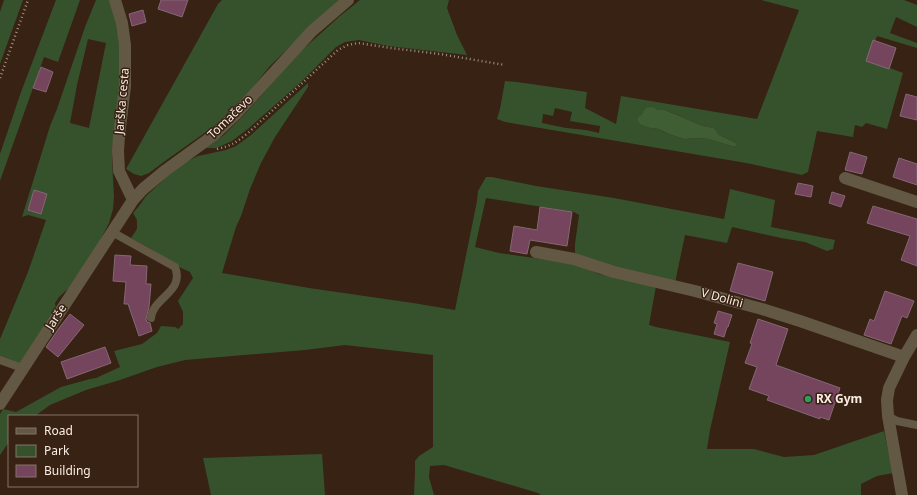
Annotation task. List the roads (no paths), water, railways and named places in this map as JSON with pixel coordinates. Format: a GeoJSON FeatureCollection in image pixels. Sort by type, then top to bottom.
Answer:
{"type":"FeatureCollection","features":[{"type":"Feature","properties":{"kind":"street","name":"Jarška cesta"},"geometry":{"type":"LineString","coordinates":[[115,0],[122,23],[125,45],[125,86],[118,151],[120,171],[133,200]]}},
{"type":"Feature","properties":{"kind":"street","name":"Tomačevo"},"geometry":{"type":"LineString","coordinates":[[112,232],[133,200],[143,190],[166,170],[214,135],[236,114],[312,31],[348,0]]}},
{"type":"Feature","properties":{"kind":"street"},"geometry":{"type":"LineString","coordinates":[[845,178],[917,202]]}},
{"type":"Feature","properties":{"kind":"street","name":"Jarše"},"geometry":{"type":"LineString","coordinates":[[0,404],[22,368],[112,232]]}},
{"type":"Feature","properties":{"kind":"street","name":"V Dolini"},"geometry":{"type":"LineString","coordinates":[[536,252],[574,259],[614,272],[695,291],[762,309],[904,357]]}},
{"type":"Feature","properties":{"kind":"street"},"geometry":{"type":"LineString","coordinates":[[902,495],[888,416],[887,400],[889,388],[904,357],[917,335]]}},
{"type":"Feature","properties":{"kind":"lane"},"geometry":{"type":"LineString","coordinates":[[112,232],[175,267],[177,274],[175,286],[156,306],[152,312],[152,318]]}},
{"type":"Feature","properties":{"kind":"lane"},"geometry":{"type":"LineString","coordinates":[[0,360],[22,368]]}},
{"type":"Feature","properties":{"kind":"lane"},"geometry":{"type":"LineString","coordinates":[[888,416],[897,421],[917,426]]}},
{"type":"Feature","properties":{"kind":"place","name":"RX Gym"},"geometry":{"type":"Point","coordinates":[808,399]}}]}
